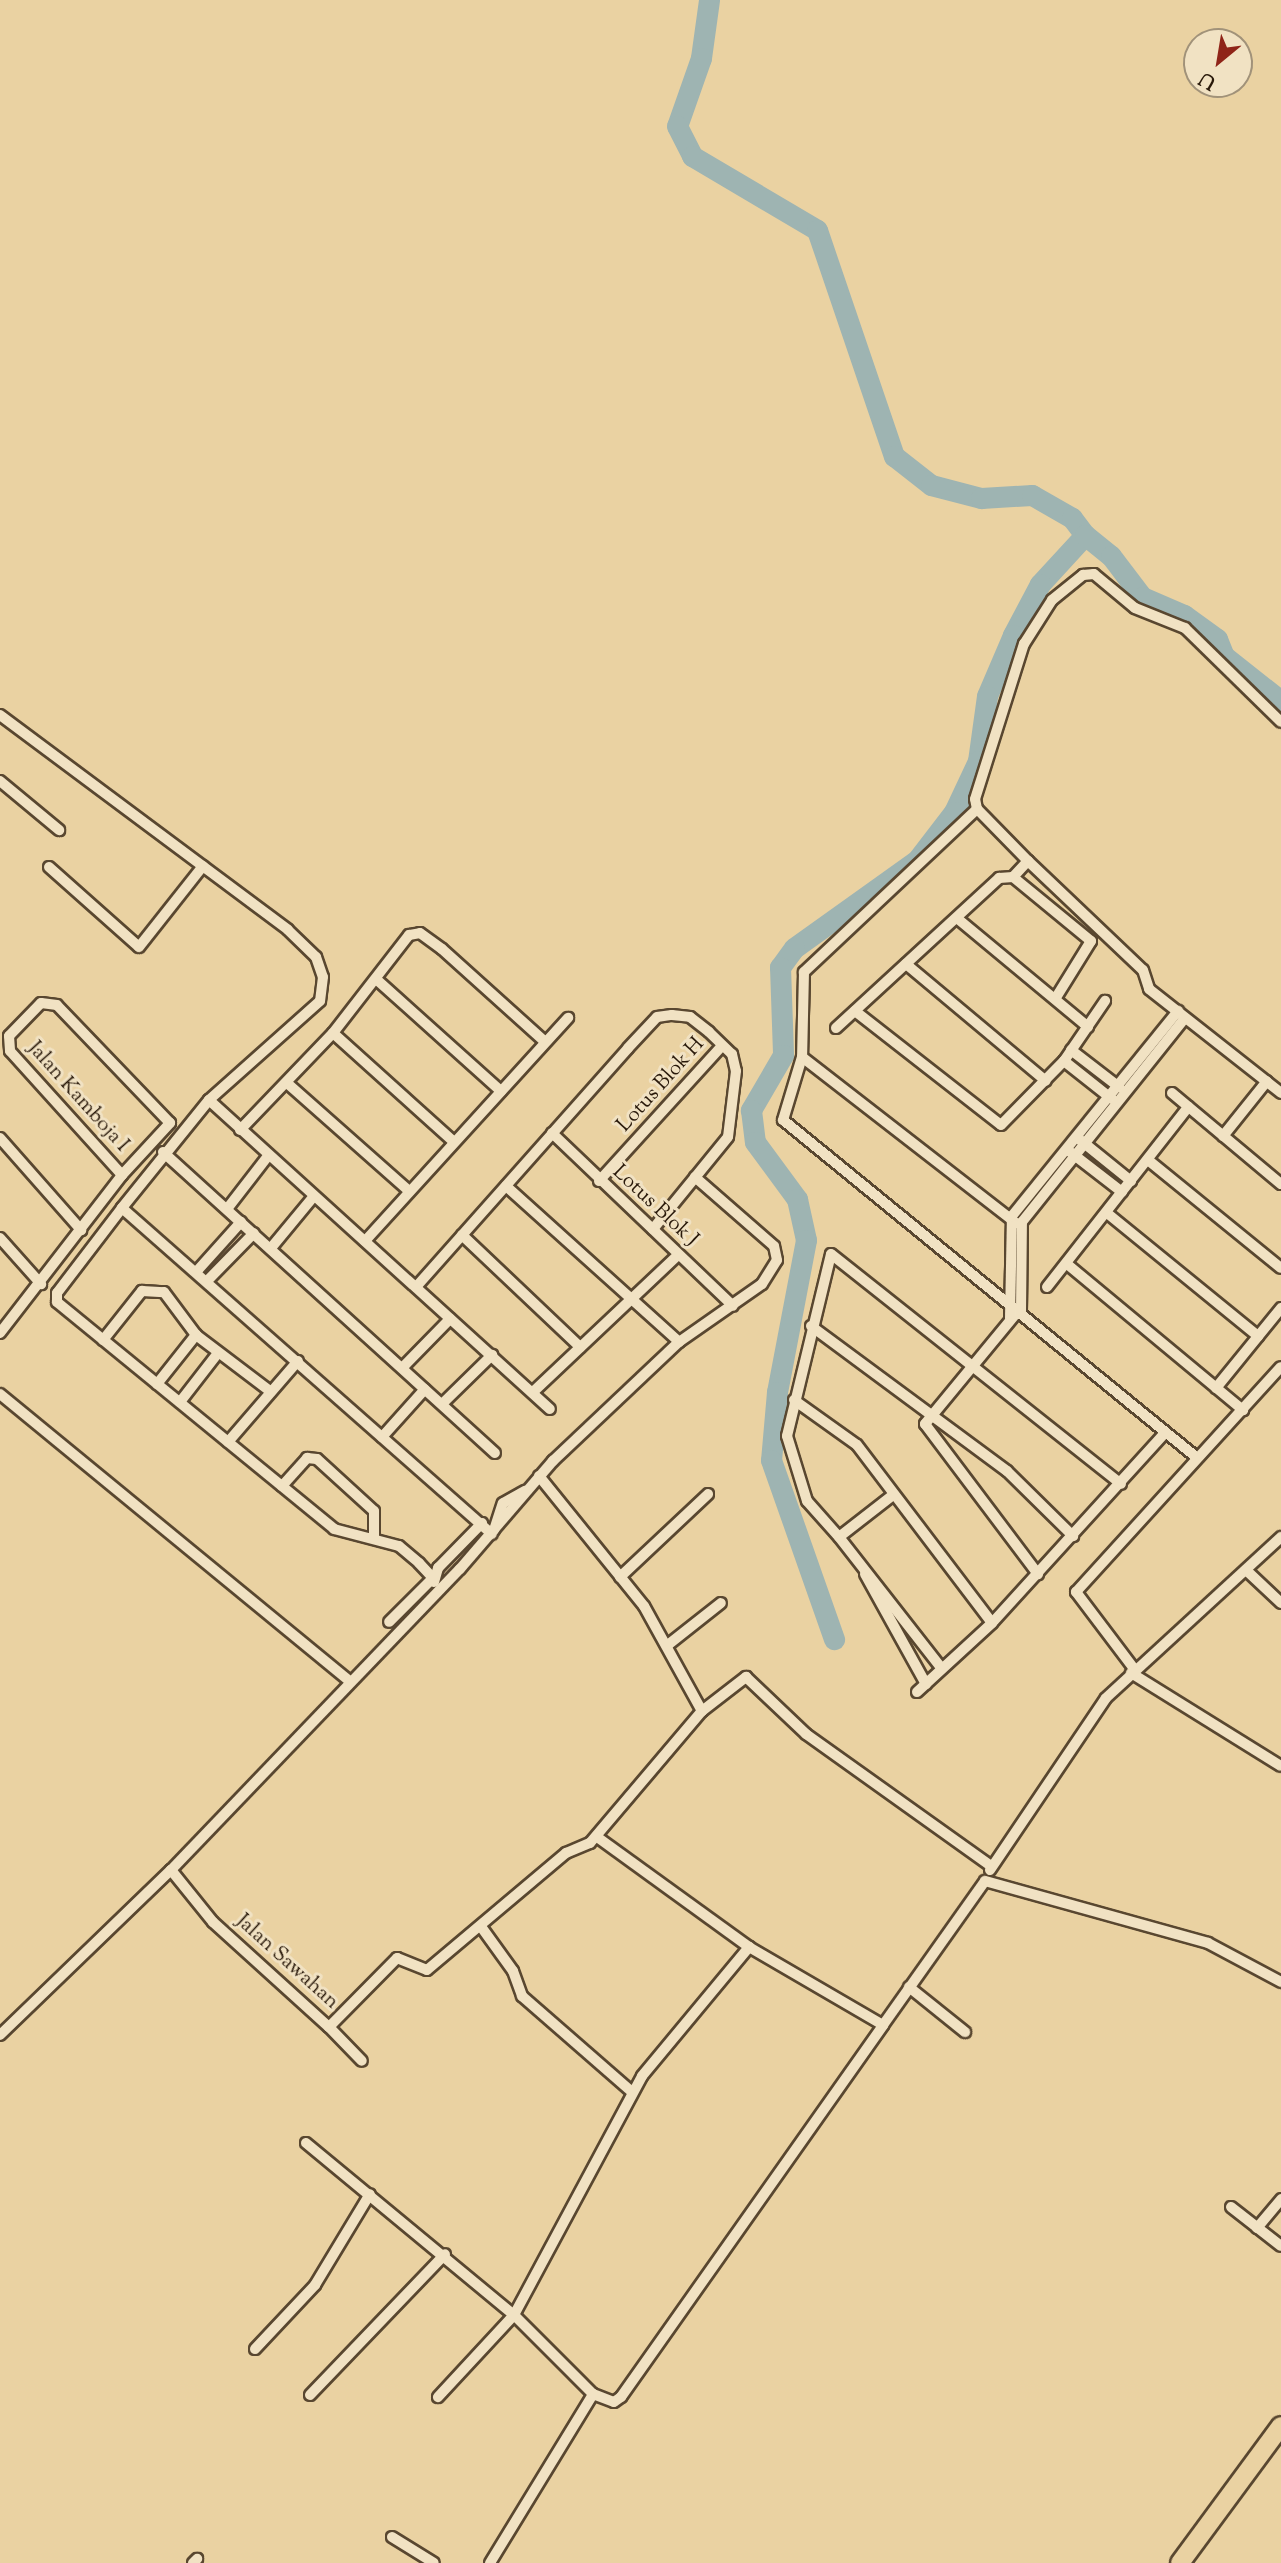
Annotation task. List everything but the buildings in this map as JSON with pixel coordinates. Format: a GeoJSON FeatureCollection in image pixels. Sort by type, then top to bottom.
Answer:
{"type":"FeatureCollection","features":[{"type":"Feature","properties":{"kind":"main road"},"geometry":{"type":"LineString","coordinates":[[1180,2563],[1281,2427]]}},
{"type":"Feature","properties":{"kind":"street"},"geometry":{"type":"LineString","coordinates":[[1196,1457],[1021,1311],[1009,1306],[789,1129],[782,1107],[803,1057],[804,972],[977,809],[1024,644],[1052,600],[1083,575],[1094,574],[1151,618],[1185,628],[1281,722]]}},
{"type":"Feature","properties":{"kind":"street"},"geometry":{"type":"LineString","coordinates":[[1,717],[288,930],[316,957],[323,977],[320,1001],[209,1100],[163,1152],[57,1293],[57,1303],[334,1529],[374,1537],[398,1546],[433,1577],[436,1595]]}},
{"type":"Feature","properties":{"kind":"street"},"geometry":{"type":"LineString","coordinates":[[0,782],[59,830]]}},
{"type":"Feature","properties":{"kind":"street"},"geometry":{"type":"LineString","coordinates":[[977,809],[1028,861],[1093,918],[1143,970],[1149,989],[1281,1093]]}},
{"type":"Feature","properties":{"kind":"street"},"geometry":{"type":"LineString","coordinates":[[836,1028],[958,919],[999,878],[1013,877],[1028,861]]}},
{"type":"Feature","properties":{"kind":"street"},"geometry":{"type":"LineString","coordinates":[[48,867],[138,947],[203,866]]}},
{"type":"Feature","properties":{"kind":"street"},"geometry":{"type":"LineString","coordinates":[[1013,877],[1091,941],[1055,999]]}},
{"type":"Feature","properties":{"kind":"street"},"geometry":{"type":"LineString","coordinates":[[958,919],[1088,1027]]}},
{"type":"Feature","properties":{"kind":"street"},"geometry":{"type":"LineString","coordinates":[[240,1130],[333,1033],[409,935],[421,933],[543,1040]]}},
{"type":"Feature","properties":{"kind":"street"},"geometry":{"type":"LineString","coordinates":[[906,964],[1045,1081]]}},
{"type":"Feature","properties":{"kind":"street"},"geometry":{"type":"LineString","coordinates":[[376,979],[501,1091]]}},
{"type":"Feature","properties":{"kind":"street"},"geometry":{"type":"LineString","coordinates":[[855,1011],[1001,1125],[1064,1061],[1105,1001]]}},
{"type":"Feature","properties":{"kind":"street","name":"Jalan Kamboja I"},"geometry":{"type":"LineString","coordinates":[[41,1003],[49,1003],[106,1051],[170,1123],[121,1175],[8,1044],[41,1003]]}},
{"type":"Feature","properties":{"kind":"street"},"geometry":{"type":"LineString","coordinates":[[1010,1318],[1011,1220],[1064,1147],[1116,1084],[1182,1015]]}},
{"type":"Feature","properties":{"kind":"street"},"geometry":{"type":"LineString","coordinates":[[1021,1311],[1022,1226],[1074,1155],[1125,1094],[1182,1015]]}},
{"type":"Feature","properties":{"kind":"street"},"geometry":{"type":"LineString","coordinates":[[416,1287],[657,1017],[690,1017],[732,1054],[736,1071],[728,1137],[653,1229]]}},
{"type":"Feature","properties":{"kind":"street"},"geometry":{"type":"LineString","coordinates":[[365,1241],[501,1091],[543,1040],[568,1018]]}},
{"type":"Feature","properties":{"kind":"street"},"geometry":{"type":"LineString","coordinates":[[333,1033],[453,1141]]}},
{"type":"Feature","properties":{"kind":"street","name":"Lotus Blok H"},"geometry":{"type":"LineString","coordinates":[[599,1181],[722,1046]]}},
{"type":"Feature","properties":{"kind":"street"},"geometry":{"type":"LineString","coordinates":[[1071,1050],[1125,1094]]}},
{"type":"Feature","properties":{"kind":"street"},"geometry":{"type":"LineString","coordinates":[[803,1057],[1022,1226]]}},
{"type":"Feature","properties":{"kind":"street"},"geometry":{"type":"LineString","coordinates":[[1064,1061],[1116,1104]]}},
{"type":"Feature","properties":{"kind":"street"},"geometry":{"type":"LineString","coordinates":[[1223,1136],[1267,1081]]}},
{"type":"Feature","properties":{"kind":"street"},"geometry":{"type":"LineString","coordinates":[[286,1083],[409,1191]]}},
{"type":"Feature","properties":{"kind":"street"},"geometry":{"type":"LineString","coordinates":[[1172,1093],[1281,1184]]}},
{"type":"Feature","properties":{"kind":"street"},"geometry":{"type":"LineString","coordinates":[[209,1100],[550,1409]]}},
{"type":"Feature","properties":{"kind":"street"},"geometry":{"type":"LineString","coordinates":[[1048,1287],[1188,1107]]}},
{"type":"Feature","properties":{"kind":"street","name":"Lotus Blok J"},"geometry":{"type":"LineString","coordinates":[[552,1133],[599,1181],[733,1306]]}},
{"type":"Feature","properties":{"kind":"street"},"geometry":{"type":"LineString","coordinates":[[1074,1135],[1131,1181]]}},
{"type":"Feature","properties":{"kind":"street"},"geometry":{"type":"LineString","coordinates":[[0,1138],[81,1230]]}},
{"type":"Feature","properties":{"kind":"street"},"geometry":{"type":"LineString","coordinates":[[1064,1147],[1122,1192]]}},
{"type":"Feature","properties":{"kind":"street"},"geometry":{"type":"LineString","coordinates":[[163,1152],[404,1366],[425,1389],[495,1453]]}},
{"type":"Feature","properties":{"kind":"street"},"geometry":{"type":"LineString","coordinates":[[227,1209],[268,1156]]}},
{"type":"Feature","properties":{"kind":"street"},"geometry":{"type":"LineString","coordinates":[[1148,1160],[1281,1268]]}},
{"type":"Feature","properties":{"kind":"street"},"geometry":{"type":"LineString","coordinates":[[0,1333],[41,1284],[121,1175]]}},
{"type":"Feature","properties":{"kind":"street"},"geometry":{"type":"LineString","coordinates":[[0,2035],[170,1870],[436,1595],[492,1533],[503,1503],[528,1489],[538,1476],[680,1342],[762,1284],[777,1260],[774,1246],[695,1177]]}},
{"type":"Feature","properties":{"kind":"street"},"geometry":{"type":"LineString","coordinates":[[506,1186],[680,1342]]}},
{"type":"Feature","properties":{"kind":"street"},"geometry":{"type":"LineString","coordinates":[[271,1248],[314,1196]]}},
{"type":"Feature","properties":{"kind":"street"},"geometry":{"type":"LineString","coordinates":[[122,1208],[209,1279],[492,1533]]}},
{"type":"Feature","properties":{"kind":"street"},"geometry":{"type":"LineString","coordinates":[[1107,1213],[1258,1336]]}},
{"type":"Feature","properties":{"kind":"street"},"geometry":{"type":"LineString","coordinates":[[197,1271],[241,1222]]}},
{"type":"Feature","properties":{"kind":"street"},"geometry":{"type":"LineString","coordinates":[[209,1279],[254,1233]]}},
{"type":"Feature","properties":{"kind":"street"},"geometry":{"type":"LineString","coordinates":[[462,1235],[580,1348]]}},
{"type":"Feature","properties":{"kind":"street"},"geometry":{"type":"LineString","coordinates":[[0,1238],[41,1284]]}},
{"type":"Feature","properties":{"kind":"street"},"geometry":{"type":"LineString","coordinates":[[942,1669],[839,1537],[807,1501],[792,1467],[787,1436],[811,1326],[831,1254],[972,1363],[1121,1485]]}},
{"type":"Feature","properties":{"kind":"street"},"geometry":{"type":"LineString","coordinates":[[533,1392],[678,1255]]}},
{"type":"Feature","properties":{"kind":"street"},"geometry":{"type":"LineString","coordinates":[[1067,1264],[1243,1410]]}},
{"type":"Feature","properties":{"kind":"street"},"geometry":{"type":"LineString","coordinates":[[103,1340],[142,1291],[155,1289],[176,1302],[195,1335],[271,1392]]}},
{"type":"Feature","properties":{"kind":"street"},"geometry":{"type":"LineString","coordinates":[[1216,1388],[1281,1308]]}},
{"type":"Feature","properties":{"kind":"street"},"geometry":{"type":"LineString","coordinates":[[1021,1311],[1010,1318],[929,1414],[927,1432],[1038,1574]]}},
{"type":"Feature","properties":{"kind":"street"},"geometry":{"type":"LineString","coordinates":[[404,1366],[450,1319]]}},
{"type":"Feature","properties":{"kind":"street"},"geometry":{"type":"LineString","coordinates":[[811,1326],[1007,1471],[1073,1536]]}},
{"type":"Feature","properties":{"kind":"street"},"geometry":{"type":"LineString","coordinates":[[157,1384],[195,1335]]}},
{"type":"Feature","properties":{"kind":"street"},"geometry":{"type":"LineString","coordinates":[[180,1402],[218,1353]]}},
{"type":"Feature","properties":{"kind":"street"},"geometry":{"type":"LineString","coordinates":[[443,1403],[492,1355]]}},
{"type":"Feature","properties":{"kind":"street"},"geometry":{"type":"LineString","coordinates":[[228,1442],[298,1361]]}},
{"type":"Feature","properties":{"kind":"street"},"geometry":{"type":"LineString","coordinates":[[1281,1367],[1196,1457],[1076,1592],[1133,1672],[1281,1766]]}},
{"type":"Feature","properties":{"kind":"street"},"geometry":{"type":"LineString","coordinates":[[383,1437],[425,1389]]}},
{"type":"Feature","properties":{"kind":"street"},"geometry":{"type":"LineString","coordinates":[[0,1394],[350,1682]]}},
{"type":"Feature","properties":{"kind":"street"},"geometry":{"type":"LineString","coordinates":[[794,1400],[857,1445],[892,1495],[992,1623]]}},
{"type":"Feature","properties":{"kind":"street"},"geometry":{"type":"LineString","coordinates":[[864,1569],[922,1688],[992,1623],[1121,1485],[1165,1433]]}},
{"type":"Feature","properties":{"kind":"street"},"geometry":{"type":"LineString","coordinates":[[282,1486],[312,1456],[374,1511],[374,1537]]}},
{"type":"Feature","properties":{"kind":"street"},"geometry":{"type":"LineString","coordinates":[[538,1476],[620,1577],[673,1651],[702,1711]]}},
{"type":"Feature","properties":{"kind":"street"},"geometry":{"type":"LineString","coordinates":[[620,1577],[708,1494]]}},
{"type":"Feature","properties":{"kind":"street"},"geometry":{"type":"LineString","coordinates":[[839,1537],[892,1495]]}},
{"type":"Feature","properties":{"kind":"street"},"geometry":{"type":"LineString","coordinates":[[389,1622],[482,1523]]}},
{"type":"Feature","properties":{"kind":"street"},"geometry":{"type":"LineString","coordinates":[[306,2143],[445,2254],[514,2315],[593,2394],[614,2402],[621,2397],[985,1881],[991,1866],[1089,1725],[1133,1672],[1281,1537]]}},
{"type":"Feature","properties":{"kind":"street"},"geometry":{"type":"LineString","coordinates":[[1246,1570],[1281,1603]]}},
{"type":"Feature","properties":{"kind":"street"},"geometry":{"type":"LineString","coordinates":[[673,1651],[722,1603]]}},
{"type":"Feature","properties":{"kind":"street","name":"Jalan Sawahan"},"geometry":{"type":"LineString","coordinates":[[170,1870],[213,1922],[329,2027],[397,1958],[428,1970],[482,1928],[566,1853],[589,1843],[702,1711],[752,1678],[806,1734],[991,1866]]}},
{"type":"Feature","properties":{"kind":"street"},"geometry":{"type":"LineString","coordinates":[[589,1843],[749,1947],[883,2025]]}},
{"type":"Feature","properties":{"kind":"street"},"geometry":{"type":"LineString","coordinates":[[985,1881],[1208,1943],[1281,1982]]}},
{"type":"Feature","properties":{"kind":"street"},"geometry":{"type":"LineString","coordinates":[[482,1928],[516,1983],[592,2062],[632,2092]]}},
{"type":"Feature","properties":{"kind":"street"},"geometry":{"type":"LineString","coordinates":[[438,2397],[514,2315],[632,2092],[749,1947]]}},
{"type":"Feature","properties":{"kind":"street"},"geometry":{"type":"LineString","coordinates":[[909,1987],[965,2032]]}},
{"type":"Feature","properties":{"kind":"street"},"geometry":{"type":"LineString","coordinates":[[329,2027],[362,2061]]}},
{"type":"Feature","properties":{"kind":"street"},"geometry":{"type":"LineString","coordinates":[[255,2349],[315,2285],[370,2194]]}},
{"type":"Feature","properties":{"kind":"street"},"geometry":{"type":"LineString","coordinates":[[1260,2225],[1281,2199]]}},
{"type":"Feature","properties":{"kind":"street"},"geometry":{"type":"LineString","coordinates":[[1231,2207],[1260,2225],[1281,2246]]}},
{"type":"Feature","properties":{"kind":"street"},"geometry":{"type":"LineString","coordinates":[[310,2395],[445,2254]]}},
{"type":"Feature","properties":{"kind":"street"},"geometry":{"type":"LineString","coordinates":[[490,2563],[593,2394]]}},
{"type":"Feature","properties":{"kind":"street"},"geometry":{"type":"LineString","coordinates":[[392,2538],[434,2563]]}},
{"type":"Feature","properties":{"kind":"waterway"},"geometry":{"type":"LineString","coordinates":[[709,0],[701,58],[677,126],[692,156],[817,230],[894,456],[931,485],[981,498],[1032,495],[1072,518],[1085,535],[1040,584],[1013,635],[987,696],[978,761],[954,812],[917,860],[794,948],[780,967],[783,1055],[751,1110],[755,1142],[797,1199],[806,1240],[777,1392],[771,1460],[834,1639]]}},
{"type":"Feature","properties":{"kind":"waterway"},"geometry":{"type":"LineString","coordinates":[[1085,535],[1111,556],[1142,597],[1184,615],[1217,639],[1224,656],[1281,701]]}}]}
